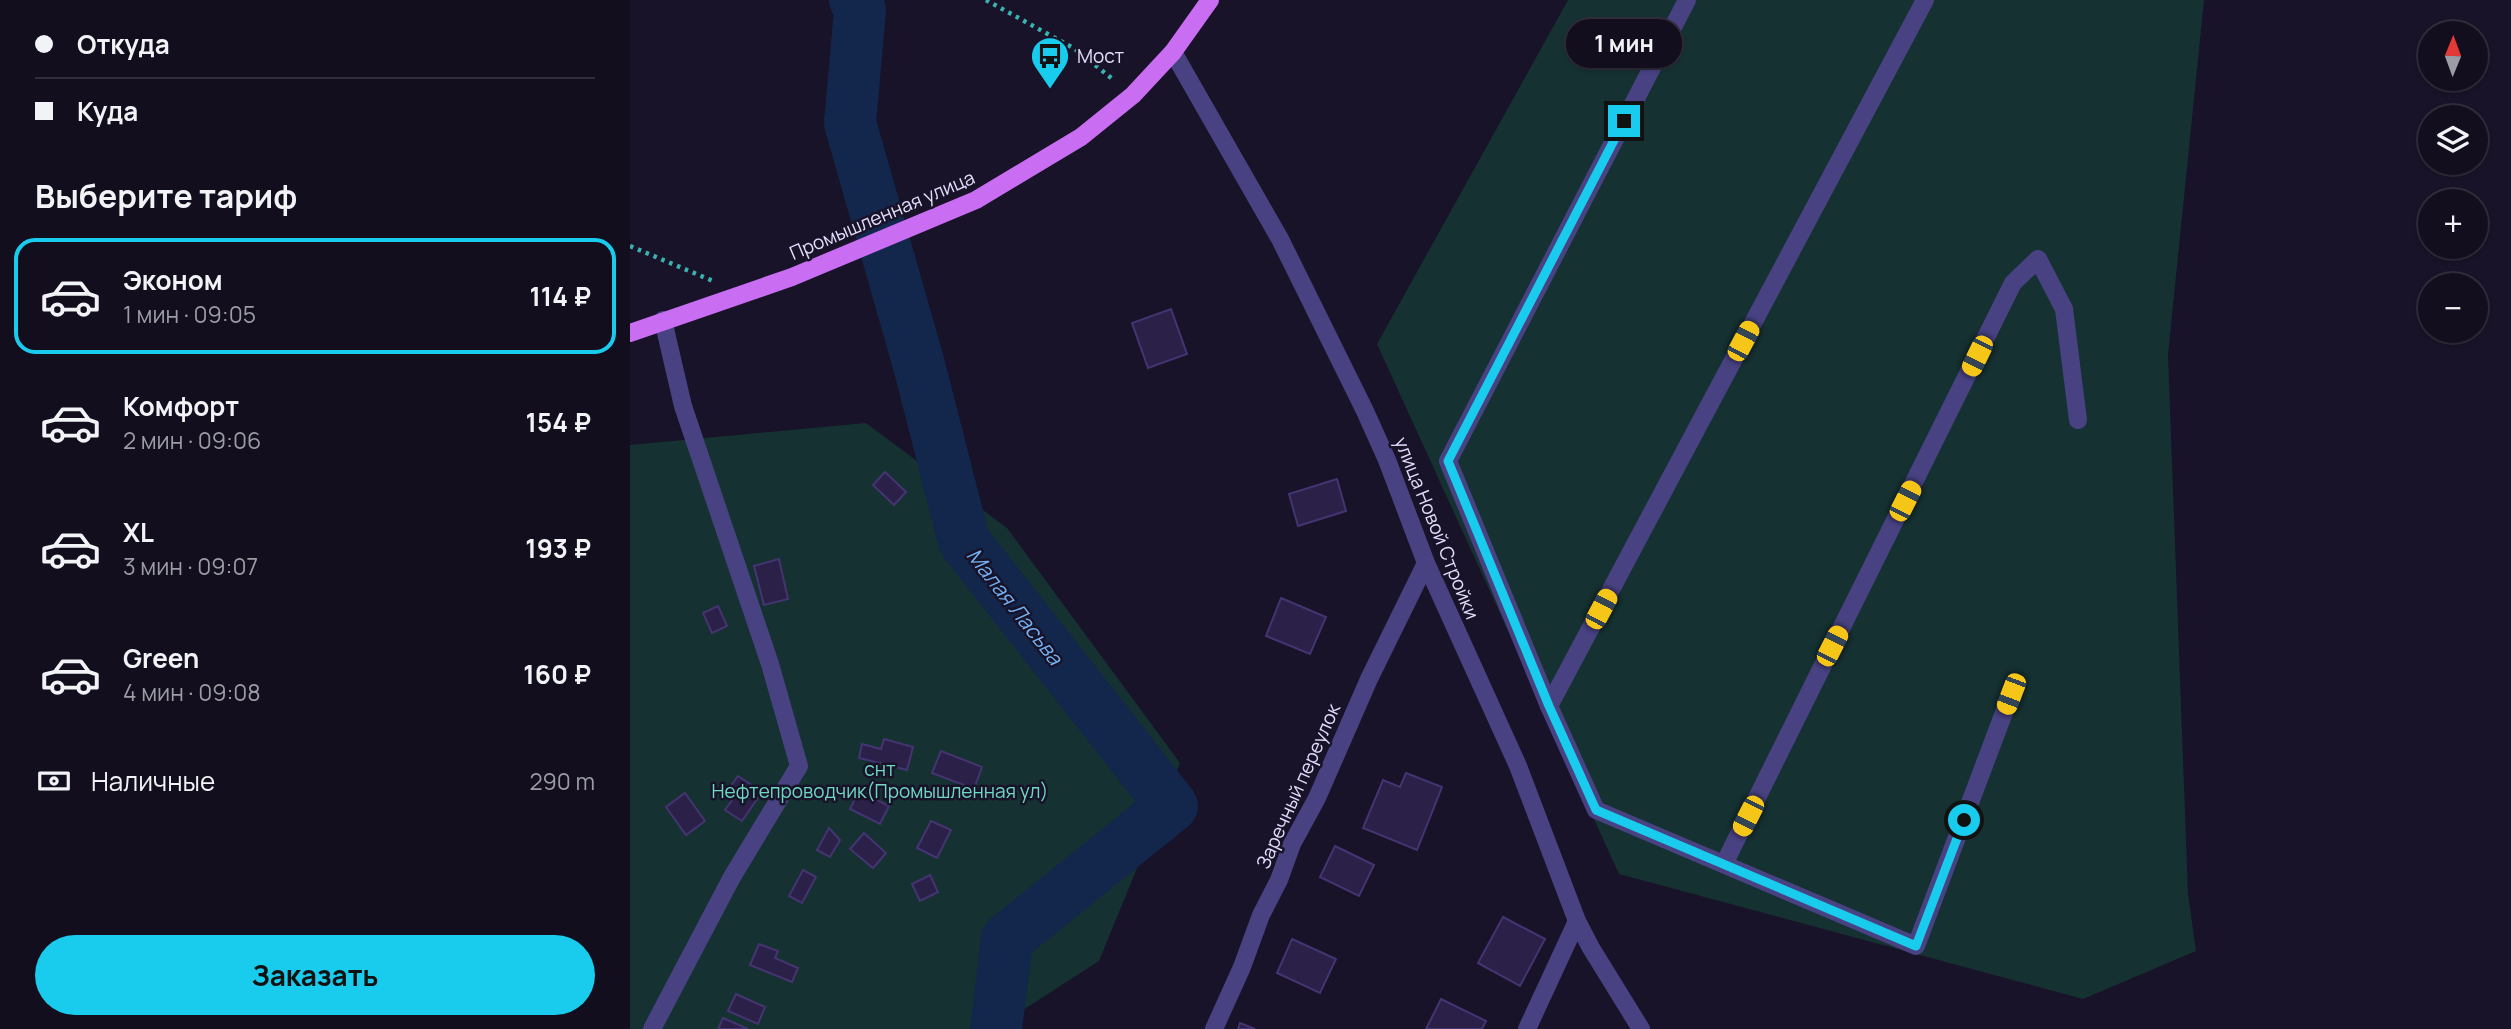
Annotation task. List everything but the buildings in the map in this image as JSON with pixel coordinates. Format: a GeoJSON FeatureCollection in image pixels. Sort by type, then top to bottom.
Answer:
{"type":"FeatureCollection","features":[{"type":"Feature","properties":{"kind":"main road","name":"Промышленная улица"},"geometry":{"type":"LineString","coordinates":[[630,333],[792,277],[976,200],[1081,137],[1133,95],[1173,52],[1210,0]]}},
{"type":"Feature","properties":{"kind":"street"},"geometry":{"type":"LineString","coordinates":[[1686,0],[1448,461],[1549,706],[1596,810],[1916,946],[2011,694]]}},
{"type":"Feature","properties":{"kind":"street"},"geometry":{"type":"LineString","coordinates":[[1549,706],[1925,0]]}},
{"type":"Feature","properties":{"kind":"street","name":"улица Новой Стройки"},"geometry":{"type":"LineString","coordinates":[[1173,52],[1244,175],[1314,306],[1387,460],[1426,563],[1518,766],[1577,921],[1641,1029]]}},
{"type":"Feature","properties":{"kind":"street"},"geometry":{"type":"LineString","coordinates":[[1724,864],[2014,283],[2038,259],[2064,309],[2078,420]]}},
{"type":"Feature","properties":{"kind":"street"},"geometry":{"type":"LineString","coordinates":[[652,1029],[732,877],[799,766],[770,664],[683,406],[663,320]]}},
{"type":"Feature","properties":{"kind":"street","name":"Заречный переулок"},"geometry":{"type":"LineString","coordinates":[[1214,1029],[1292,844],[1317,798],[1369,679],[1426,563]]}},
{"type":"Feature","properties":{"kind":"street"},"geometry":{"type":"LineString","coordinates":[[1527,1029],[1577,921]]}},
{"type":"Feature","properties":{"kind":"path"},"geometry":{"type":"LineString","coordinates":[[986,0],[1075,49],[1133,95]]}},
{"type":"Feature","properties":{"kind":"path"},"geometry":{"type":"LineString","coordinates":[[630,246],[742,293]]}},
{"type":"Feature","properties":{"kind":"green space"},"geometry":{"type":"Polygon","coordinates":[[[1568,0],[2204,0],[2168,355],[2188,894],[2196,951],[2083,999],[1619,874],[1377,344],[1568,0]]]}},
{"type":"Feature","properties":{"kind":"green space","name":"снт Нефтепроводчик(Промышленная ул)"},"geometry":{"type":"Polygon","coordinates":[[[866,423],[1007,528],[1180,763],[1099,961],[998,1026],[998,1029],[630,1029],[630,445],[866,423]]]}},
{"type":"Feature","properties":{"kind":"waterway","name":"Малая Ласьва"},"geometry":{"type":"LineString","coordinates":[[855,0],[860,10],[850,123],[919,365],[964,541],[1172,806],[1007,939],[996,1029]]}},
{"type":"Feature","properties":{"kind":"place","name":"Мост"},"geometry":{"type":"Point","coordinates":[1050,90]}},
{"type":"Feature","properties":{"kind":"route"},"geometry":{"type":"LineString","coordinates":[[1624,121],[1448,461],[1549,706],[1596,810],[1916,946],[1964,820]]}}]}
